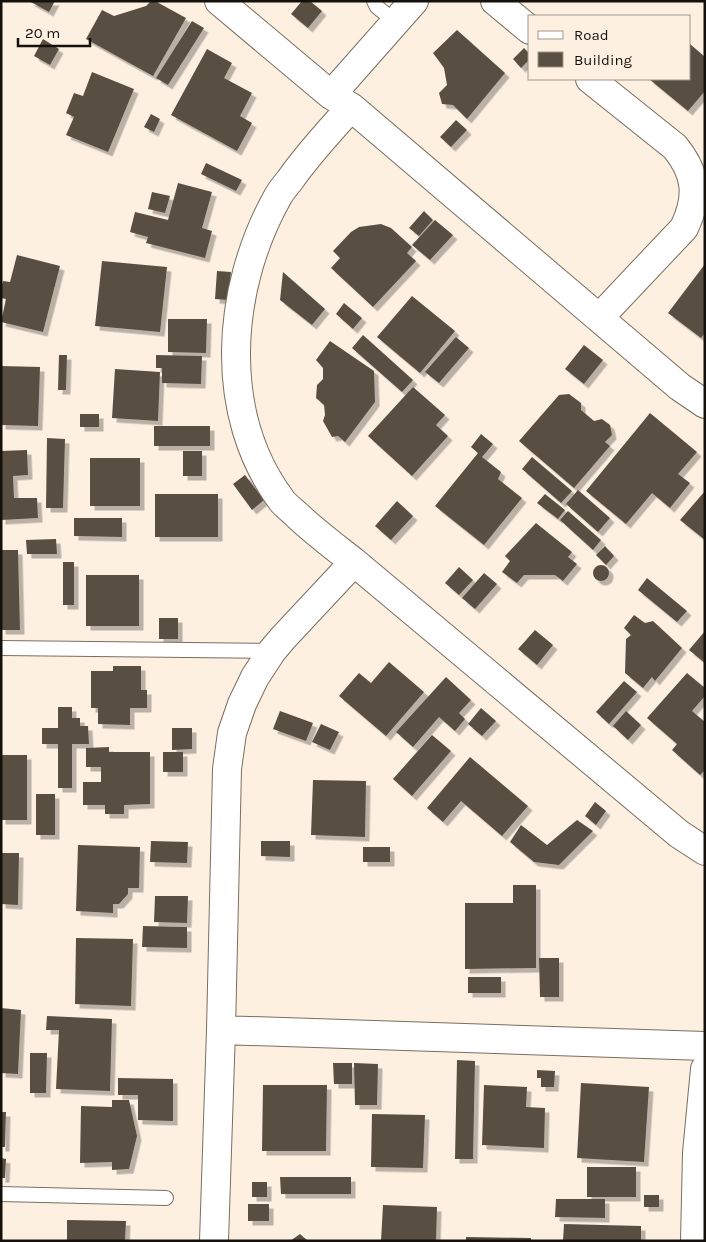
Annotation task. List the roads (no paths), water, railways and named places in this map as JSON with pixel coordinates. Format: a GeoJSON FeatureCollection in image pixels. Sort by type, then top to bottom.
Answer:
{"type":"FeatureCollection","features":[{"type":"Feature","properties":{"kind":"street"},"geometry":{"type":"LineString","coordinates":[[219,1],[680,386],[705,404]]}},
{"type":"Feature","properties":{"kind":"street"},"geometry":{"type":"LineString","coordinates":[[414,1],[396,22],[277,197],[262,228],[246,273],[237,320],[236,369],[243,415],[257,461],[283,502],[311,528],[679,834],[705,851]]}},
{"type":"Feature","properties":{"kind":"street"},"geometry":{"type":"LineString","coordinates":[[494,1],[528,28]]}},
{"type":"Feature","properties":{"kind":"street"},"geometry":{"type":"LineString","coordinates":[[591,80],[675,147],[684,158],[693,186],[692,208],[684,228],[599,318]]}},
{"type":"Feature","properties":{"kind":"street"},"geometry":{"type":"LineString","coordinates":[[214,1241],[227,769],[232,733],[242,704],[255,677],[272,651],[354,562]]}},
{"type":"Feature","properties":{"kind":"street"},"geometry":{"type":"LineString","coordinates":[[221,1030],[705,1046]]}},
{"type":"Feature","properties":{"kind":"street"},"geometry":{"type":"LineString","coordinates":[[694,1241],[697,1153],[705,1069]]}},
{"type":"Feature","properties":{"kind":"lane"},"geometry":{"type":"LineString","coordinates":[[374,1],[378,7],[396,22]]}},
{"type":"Feature","properties":{"kind":"lane"},"geometry":{"type":"LineString","coordinates":[[1,648],[272,651]]}},
{"type":"Feature","properties":{"kind":"lane"},"geometry":{"type":"LineString","coordinates":[[1,1194],[166,1198]]}}]}
